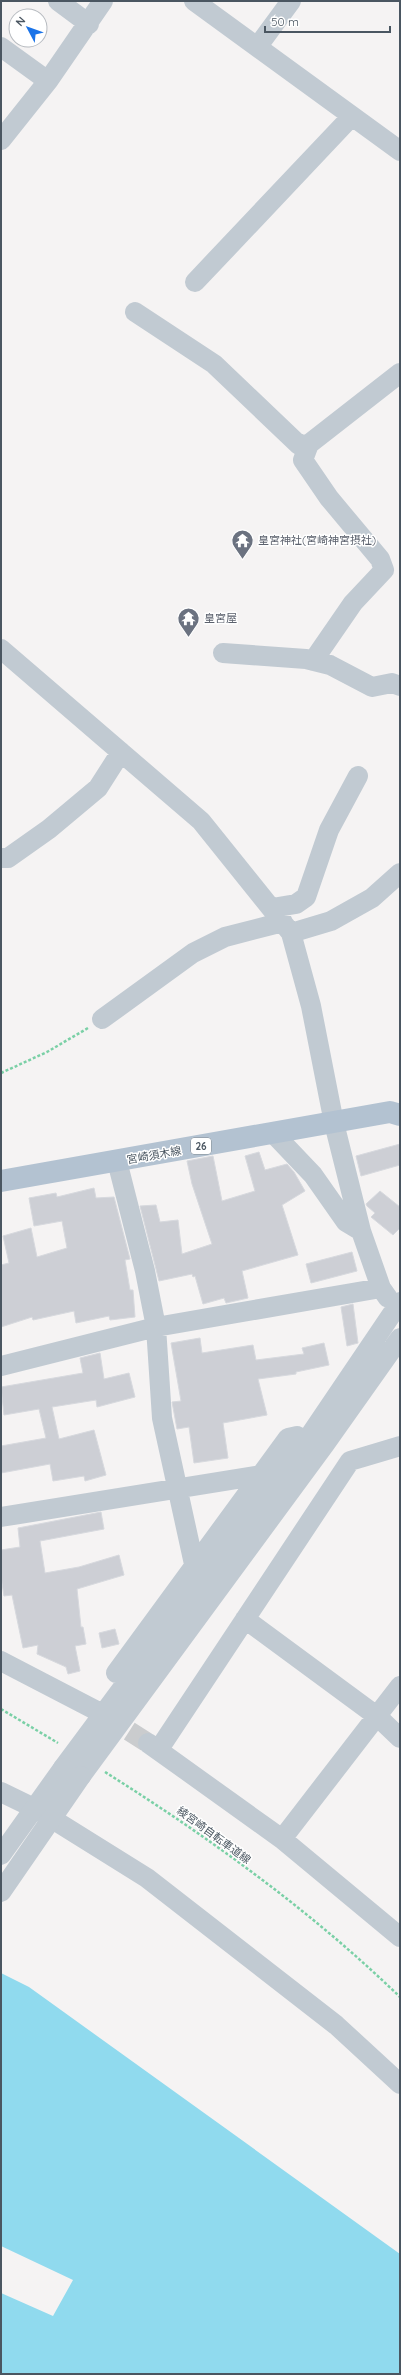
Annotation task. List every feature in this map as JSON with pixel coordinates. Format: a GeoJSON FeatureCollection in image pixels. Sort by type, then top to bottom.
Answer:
{"type":"FeatureCollection","features":[{"type":"Feature","properties":{"kind":"main road","name":"宮崎須木線"},"geometry":{"type":"LineString","coordinates":[[1,1181],[273,1133],[397,1113]]}},
{"type":"Feature","properties":{"kind":"street"},"geometry":{"type":"LineString","coordinates":[[58,1],[89,24]]}},
{"type":"Feature","properties":{"kind":"street"},"geometry":{"type":"LineString","coordinates":[[1,140],[48,81],[89,24],[103,1]]}},
{"type":"Feature","properties":{"kind":"street"},"geometry":{"type":"LineString","coordinates":[[194,1],[258,46],[400,151]]}},
{"type":"Feature","properties":{"kind":"street"},"geometry":{"type":"LineString","coordinates":[[258,46],[291,1]]}},
{"type":"Feature","properties":{"kind":"street"},"geometry":{"type":"LineString","coordinates":[[1,47],[48,81]]}},
{"type":"Feature","properties":{"kind":"street"},"geometry":{"type":"LineString","coordinates":[[195,282],[352,116]]}},
{"type":"Feature","properties":{"kind":"street"},"geometry":{"type":"LineString","coordinates":[[135,312],[214,364],[299,445],[309,444],[397,381]]}},
{"type":"Feature","properties":{"kind":"street"},"geometry":{"type":"LineString","coordinates":[[309,444],[303,460],[329,498],[380,559],[384,570],[353,603],[313,661]]}},
{"type":"Feature","properties":{"kind":"street"},"geometry":{"type":"LineString","coordinates":[[1,649],[201,821],[282,921],[311,1006],[318,1048],[334,1123],[361,1231],[381,1288],[397,1305],[400,1332]]}},
{"type":"Feature","properties":{"kind":"street"},"geometry":{"type":"LineString","coordinates":[[224,652],[313,661],[330,665],[372,687],[392,683],[400,686]]}},
{"type":"Feature","properties":{"kind":"street"},"geometry":{"type":"LineString","coordinates":[[1,858],[8,858],[49,829],[98,788],[121,752]]}},
{"type":"Feature","properties":{"kind":"street"},"geometry":{"type":"LineString","coordinates":[[282,921],[296,904],[306,897],[329,830],[358,776]]}},
{"type":"Feature","properties":{"kind":"street"},"geometry":{"type":"LineString","coordinates":[[102,1019],[193,953],[225,937],[282,921],[331,921],[372,898],[400,873]]}},
{"type":"Feature","properties":{"kind":"street"},"geometry":{"type":"LineString","coordinates":[[273,1133],[313,1175],[346,1222],[361,1231]]}},
{"type":"Feature","properties":{"kind":"street"},"geometry":{"type":"LineString","coordinates":[[117,1161],[145,1271],[156,1327],[162,1418],[194,1564]]}},
{"type":"Feature","properties":{"kind":"street"},"geometry":{"type":"LineString","coordinates":[[1,1366],[156,1327],[381,1288]]}},
{"type":"Feature","properties":{"kind":"street"},"geometry":{"type":"LineString","coordinates":[[1,1855],[62,1768],[306,1441],[397,1305]]}},
{"type":"Feature","properties":{"kind":"street"},"geometry":{"type":"LineString","coordinates":[[1,1892],[81,1776],[325,1444],[400,1338]]}},
{"type":"Feature","properties":{"kind":"street"},"geometry":{"type":"LineString","coordinates":[[1,1661],[96,1710],[194,1564],[262,1475],[288,1438],[297,1436],[306,1441]]}},
{"type":"Feature","properties":{"kind":"street"},"geometry":{"type":"LineString","coordinates":[[325,1444],[350,1461]]}},
{"type":"Feature","properties":{"kind":"street"},"geometry":{"type":"LineString","coordinates":[[400,1446],[350,1461],[245,1619],[153,1746],[282,1839],[400,1936]]}},
{"type":"Feature","properties":{"kind":"street"},"geometry":{"type":"LineString","coordinates":[[1,1518],[177,1487],[262,1475]]}},
{"type":"Feature","properties":{"kind":"street"},"geometry":{"type":"LineString","coordinates":[[245,1619],[378,1717],[400,1738]]}},
{"type":"Feature","properties":{"kind":"street"},"geometry":{"type":"LineString","coordinates":[[282,1839],[378,1717],[400,1686]]}},
{"type":"Feature","properties":{"kind":"street"},"geometry":{"type":"LineString","coordinates":[[1,1792],[38,1810],[147,1878],[336,2025],[400,2084]]}},
{"type":"Feature","properties":{"kind":"path"},"geometry":{"type":"LineString","coordinates":[[1,1072],[47,1052],[102,1019]]}},
{"type":"Feature","properties":{"kind":"path"},"geometry":{"type":"LineString","coordinates":[[1,1709],[60,1744]]}},
{"type":"Feature","properties":{"kind":"path","name":"綾宮崎自転車道線"},"geometry":{"type":"LineString","coordinates":[[100,1768],[182,1820],[304,1911],[368,1966],[400,1997]]}},
{"type":"Feature","properties":{"kind":"water"},"geometry":{"type":"Polygon","coordinates":[[[1,1973],[29,1987],[400,2254],[400,2374],[1,2374],[1,2293],[53,2316],[73,2280],[1,2246],[1,1973]]]}},
{"type":"Feature","properties":{"kind":"building"},"geometry":{"type":"Polygon","coordinates":[[[400,1144],[400,1165],[361,1176],[356,1156],[400,1144]]]}},
{"type":"Feature","properties":{"kind":"building"},"geometry":{"type":"Polygon","coordinates":[[[259,1152],[265,1170],[287,1164],[294,1172],[305,1191],[282,1205],[298,1255],[242,1271],[248,1298],[226,1303],[224,1298],[203,1304],[195,1276],[193,1277],[192,1274],[159,1281],[140,1206],[156,1205],[160,1222],[178,1220],[182,1254],[212,1244],[192,1184],[187,1161],[213,1156],[222,1201],[255,1191],[245,1156],[259,1152]]]}},
{"type":"Feature","properties":{"kind":"building"},"geometry":{"type":"Polygon","coordinates":[[[94,1188],[96,1198],[114,1197],[130,1259],[125,1260],[130,1290],[133,1290],[135,1317],[110,1320],[109,1316],[76,1323],[74,1311],[33,1320],[32,1317],[1,1327],[1,1265],[9,1263],[3,1236],[31,1228],[37,1257],[67,1248],[62,1221],[34,1226],[29,1198],[56,1193],[57,1197],[94,1188]]]}},
{"type":"Feature","properties":{"kind":"building"},"geometry":{"type":"Polygon","coordinates":[[[380,1191],[400,1207],[400,1228],[393,1235],[371,1217],[375,1213],[366,1204],[380,1191]]]}},
{"type":"Feature","properties":{"kind":"building"},"geometry":{"type":"Polygon","coordinates":[[[352,1252],[357,1271],[311,1283],[306,1264],[352,1252]]]}},
{"type":"Feature","properties":{"kind":"building"},"geometry":{"type":"Polygon","coordinates":[[[353,1304],[358,1343],[347,1346],[341,1307],[353,1304]]]}},
{"type":"Feature","properties":{"kind":"building"},"geometry":{"type":"Polygon","coordinates":[[[200,1338],[202,1353],[253,1345],[256,1360],[304,1354],[302,1348],[324,1343],[329,1365],[296,1372],[296,1374],[258,1379],[267,1415],[223,1423],[228,1458],[194,1463],[189,1427],[177,1429],[172,1402],[181,1401],[171,1343],[200,1338]]]}},
{"type":"Feature","properties":{"kind":"building"},"geometry":{"type":"Polygon","coordinates":[[[100,1353],[104,1379],[129,1373],[135,1397],[97,1407],[96,1400],[52,1407],[59,1439],[94,1430],[106,1475],[85,1481],[84,1476],[53,1481],[50,1464],[1,1473],[1,1446],[46,1438],[39,1409],[4,1415],[1,1387],[83,1373],[80,1358],[100,1353]]]}},
{"type":"Feature","properties":{"kind":"building"},"geometry":{"type":"Polygon","coordinates":[[[101,1512],[104,1529],[40,1541],[45,1573],[79,1567],[119,1555],[124,1575],[77,1589],[81,1627],[83,1627],[86,1644],[75,1646],[80,1671],[68,1674],[66,1667],[37,1654],[38,1645],[23,1648],[12,1595],[4,1596],[1,1577],[1,1550],[20,1547],[18,1528],[101,1512]]]}},
{"type":"Feature","properties":{"kind":"building"},"geometry":{"type":"Polygon","coordinates":[[[115,1629],[119,1644],[102,1648],[99,1633],[115,1629]]]}},
{"type":"Feature","properties":{"kind":"tunnel"},"geometry":{"type":"LineString","coordinates":[[104,1715],[148,1743]]}},
{"type":"Feature","properties":{"kind":"place","name":"皇宮神社(宮崎神宮摂社)"},"geometry":{"type":"Point","coordinates":[242,560]}},
{"type":"Feature","properties":{"kind":"place","name":"皇宮屋"},"geometry":{"type":"Point","coordinates":[189,638]}}]}
